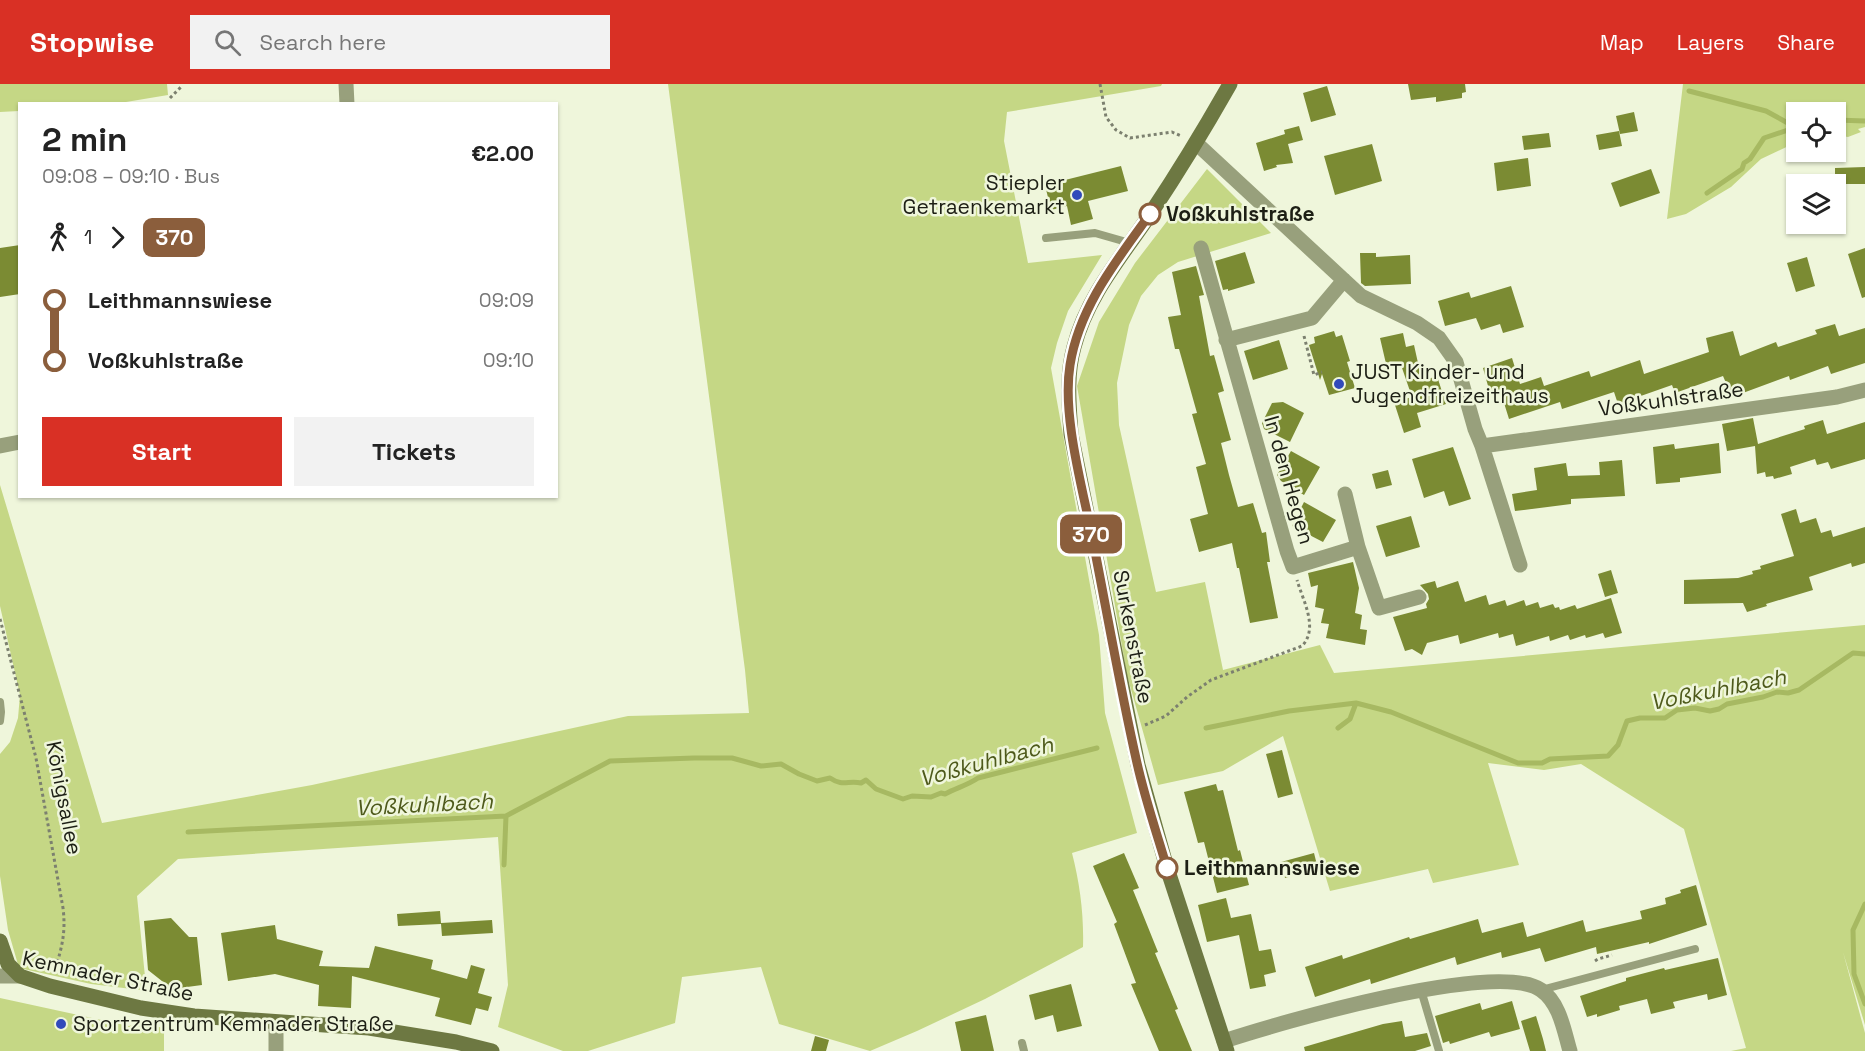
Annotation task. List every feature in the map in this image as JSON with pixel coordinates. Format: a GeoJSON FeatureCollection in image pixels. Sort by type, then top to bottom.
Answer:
{"type":"FeatureCollection","features":[{"type":"Feature","properties":{"kind":"street"},"geometry":{"type":"LineString","coordinates":[[346,84],[346,102]]}},
{"type":"Feature","properties":{"kind":"street","name":"Surkenstraße"},"geometry":{"type":"LineString","coordinates":[[1225,1046],[1167,868],[1138,765],[1071,434],[1068,386],[1074,346],[1084,314],[1101,285],[1197,143],[1230,84]]}},
{"type":"Feature","properties":{"kind":"street"},"geometry":{"type":"LineString","coordinates":[[1197,143],[1361,296],[1416,322],[1439,338],[1456,362],[1475,429],[1520,566]]}},
{"type":"Feature","properties":{"kind":"street","name":"In den Hegen"},"geometry":{"type":"LineString","coordinates":[[1201,248],[1293,567],[1358,547]]}},
{"type":"Feature","properties":{"kind":"street"},"geometry":{"type":"LineString","coordinates":[[1226,340],[1312,318],[1344,280]]}},
{"type":"Feature","properties":{"kind":"street","name":"Voßkuhlstraße"},"geometry":{"type":"LineString","coordinates":[[1482,446],[1837,397],[1865,390]]}},
{"type":"Feature","properties":{"kind":"street"},"geometry":{"type":"LineString","coordinates":[[0,446],[18,442]]}},
{"type":"Feature","properties":{"kind":"street"},"geometry":{"type":"LineString","coordinates":[[1345,494],[1358,547],[1379,608],[1419,597]]}},
{"type":"Feature","properties":{"kind":"street"},"geometry":{"type":"LineString","coordinates":[[0,941],[8,964],[20,976]]}},
{"type":"Feature","properties":{"kind":"street","name":"Kemnader Straße"},"geometry":{"type":"LineString","coordinates":[[0,976],[20,976],[50,986],[141,1008],[194,1016],[369,1028],[456,1042],[492,1051]]}},
{"type":"Feature","properties":{"kind":"street"},"geometry":{"type":"LineString","coordinates":[[1225,1046],[1330,1010],[1420,990],[1501,980],[1523,982],[1541,990],[1553,1002],[1570,1051]]}},
{"type":"Feature","properties":{"kind":"street"},"geometry":{"type":"LineString","coordinates":[[276,1023],[276,1051]]}},
{"type":"Feature","properties":{"kind":"lane"},"geometry":{"type":"LineString","coordinates":[[1046,238],[1095,233],[1130,243]]}},
{"type":"Feature","properties":{"kind":"lane"},"geometry":{"type":"LineString","coordinates":[[0,702],[0,721]]}},
{"type":"Feature","properties":{"kind":"lane"},"geometry":{"type":"LineString","coordinates":[[1541,990],[1695,949]]}},
{"type":"Feature","properties":{"kind":"lane"},"geometry":{"type":"LineString","coordinates":[[1420,990],[1439,1051]]}},
{"type":"Feature","properties":{"kind":"path"},"geometry":{"type":"LineString","coordinates":[[1100,84],[1106,117],[1116,130],[1130,138],[1172,132],[1197,143]]}},
{"type":"Feature","properties":{"kind":"path"},"geometry":{"type":"LineString","coordinates":[[170,98],[181,87]]}},
{"type":"Feature","properties":{"kind":"path"},"geometry":{"type":"LineString","coordinates":[[1300,321],[1314,375],[1322,372]]}},
{"type":"Feature","properties":{"kind":"path"},"geometry":{"type":"LineString","coordinates":[[1131,731],[1166,716],[1211,680],[1302,646],[1308,641],[1311,632],[1310,624],[1293,567]]}},
{"type":"Feature","properties":{"kind":"path","name":"Königsallee"},"geometry":{"type":"LineString","coordinates":[[0,619],[11,670],[36,758],[63,908],[65,927],[63,945],[50,986]]}},
{"type":"Feature","properties":{"kind":"path"},"geometry":{"type":"LineString","coordinates":[[1593,963],[1612,955]]}},
{"type":"Feature","properties":{"kind":"green space"},"geometry":{"type":"Polygon","coordinates":[[[0,84],[167,84],[168,95],[126,102],[18,102],[18,111],[0,112],[0,84]]]}},
{"type":"Feature","properties":{"kind":"green space"},"geometry":{"type":"Polygon","coordinates":[[[668,84],[1162,84],[1007,112],[1004,141],[1028,263],[1102,255],[1068,311],[1051,368],[1099,635],[1105,713],[1137,833],[1072,853],[1081,900],[1083,947],[985,999],[870,1051],[779,1024],[761,967],[682,977],[675,1023],[588,1051],[563,1051],[498,1027],[508,985],[498,837],[178,859],[137,896],[146,987],[140,990],[91,984],[19,968],[8,930],[0,876],[0,754],[10,742],[18,718],[20,695],[0,606],[0,485],[102,823],[312,785],[628,716],[749,713],[668,84]]]}},
{"type":"Feature","properties":{"kind":"green space"},"geometry":{"type":"Polygon","coordinates":[[[1683,84],[1865,84],[1865,127],[1858,129],[1861,132],[1846,137],[1846,102],[1786,102],[1786,147],[1761,159],[1731,187],[1686,214],[1667,219],[1683,84]]]}},
{"type":"Feature","properties":{"kind":"green space"},"geometry":{"type":"Polygon","coordinates":[[[1207,169],[1271,233],[1178,262],[1158,275],[1141,296],[1129,325],[1117,383],[1119,425],[1156,592],[1205,582],[1223,670],[1320,645],[1334,673],[1865,625],[1865,1025],[1843,952],[1865,1033],[1865,1051],[1731,1051],[1746,1048],[1684,829],[1581,764],[1544,770],[1488,763],[1519,865],[1433,883],[1428,869],[1330,891],[1283,736],[1223,771],[1158,785],[1127,675],[1077,386],[1099,322],[1135,263],[1207,169]]]}},
{"type":"Feature","properties":{"kind":"green space","name":"Sportzentrum Kemnader Straße"},"geometry":{"type":"Polygon","coordinates":[[[0,998],[129,1026],[139,1023],[164,1028],[164,1051],[0,1051],[0,998]]]}},
{"type":"Feature","properties":{"kind":"building"},"geometry":{"type":"Polygon","coordinates":[[[1408,84],[1465,84],[1466,92],[1462,93],[1462,98],[1436,102],[1436,97],[1411,100],[1408,84]]]}},
{"type":"Feature","properties":{"kind":"building"},"geometry":{"type":"Polygon","coordinates":[[[1327,86],[1336,115],[1311,122],[1303,93],[1327,86]]]}},
{"type":"Feature","properties":{"kind":"building"},"geometry":{"type":"Polygon","coordinates":[[[1634,112],[1638,131],[1620,134],[1616,116],[1634,112]]]}},
{"type":"Feature","properties":{"kind":"building"},"geometry":{"type":"Polygon","coordinates":[[[1299,126],[1303,140],[1288,144],[1293,163],[1276,165],[1277,167],[1264,171],[1256,143],[1285,134],[1284,130],[1299,126]]]}},
{"type":"Feature","properties":{"kind":"building"},"geometry":{"type":"Polygon","coordinates":[[[1619,131],[1622,146],[1599,150],[1596,135],[1619,131]]]}},
{"type":"Feature","properties":{"kind":"building"},"geometry":{"type":"Polygon","coordinates":[[[1549,133],[1551,147],[1524,150],[1522,136],[1549,133]]]}},
{"type":"Feature","properties":{"kind":"building"},"geometry":{"type":"Polygon","coordinates":[[[1372,144],[1382,181],[1335,195],[1324,156],[1372,144]]]}},
{"type":"Feature","properties":{"kind":"building"},"geometry":{"type":"Polygon","coordinates":[[[1528,158],[1531,186],[1497,191],[1494,163],[1528,158]]]}},
{"type":"Feature","properties":{"kind":"building"},"geometry":{"type":"Polygon","coordinates":[[[1121,166],[1128,191],[1088,201],[1093,219],[1071,225],[1067,206],[1051,210],[1045,185],[1121,166]]]}},
{"type":"Feature","properties":{"kind":"building"},"geometry":{"type":"Polygon","coordinates":[[[1865,167],[1865,184],[1846,184],[1846,174],[1835,174],[1835,168],[1865,167]]]}},
{"type":"Feature","properties":{"kind":"building"},"geometry":{"type":"Polygon","coordinates":[[[1651,169],[1660,193],[1620,207],[1611,183],[1651,169]]]}},
{"type":"Feature","properties":{"kind":"building"},"geometry":{"type":"Polygon","coordinates":[[[18,245],[18,294],[0,297],[0,248],[18,245]]]}},
{"type":"Feature","properties":{"kind":"building"},"geometry":{"type":"Polygon","coordinates":[[[1865,248],[1865,297],[1862,298],[1848,254],[1865,248]]]}},
{"type":"Feature","properties":{"kind":"building"},"geometry":{"type":"Polygon","coordinates":[[[1245,252],[1255,283],[1228,291],[1228,289],[1223,290],[1215,261],[1245,252]]]}},
{"type":"Feature","properties":{"kind":"building"},"geometry":{"type":"Polygon","coordinates":[[[1360,253],[1376,253],[1376,257],[1410,255],[1411,284],[1365,286],[1361,283],[1360,253]]]}},
{"type":"Feature","properties":{"kind":"building"},"geometry":{"type":"Polygon","coordinates":[[[1807,257],[1815,286],[1796,292],[1787,263],[1807,257]]]}},
{"type":"Feature","properties":{"kind":"building"},"geometry":{"type":"Polygon","coordinates":[[[1196,266],[1204,295],[1199,296],[1210,356],[1214,355],[1224,391],[1218,393],[1231,440],[1221,443],[1238,507],[1253,503],[1262,533],[1266,532],[1270,562],[1267,562],[1278,618],[1250,623],[1232,543],[1199,552],[1190,519],[1208,514],[1196,467],[1206,464],[1192,414],[1197,413],[1179,349],[1175,349],[1168,317],[1181,315],[1172,272],[1196,266]]]}},
{"type":"Feature","properties":{"kind":"building"},"geometry":{"type":"Polygon","coordinates":[[[1511,286],[1524,327],[1503,333],[1500,324],[1481,330],[1476,318],[1445,326],[1438,301],[1469,292],[1471,298],[1511,286]]]}},
{"type":"Feature","properties":{"kind":"building"},"geometry":{"type":"Polygon","coordinates":[[[1835,324],[1839,336],[1865,328],[1865,363],[1831,374],[1828,366],[1790,380],[1789,376],[1732,397],[1723,376],[1675,393],[1672,385],[1618,404],[1614,392],[1562,409],[1560,402],[1509,419],[1500,390],[1490,393],[1483,368],[1512,358],[1520,384],[1541,377],[1544,386],[1589,371],[1591,377],[1640,360],[1644,374],[1709,352],[1706,338],[1733,331],[1740,356],[1776,342],[1778,347],[1817,334],[1815,330],[1835,324]]]}},
{"type":"Feature","properties":{"kind":"building"},"geometry":{"type":"Polygon","coordinates":[[[1334,331],[1336,337],[1342,335],[1355,388],[1329,395],[1322,374],[1320,380],[1309,345],[1315,343],[1314,337],[1334,331]]]}},
{"type":"Feature","properties":{"kind":"building"},"geometry":{"type":"Polygon","coordinates":[[[1403,333],[1406,347],[1414,345],[1422,381],[1437,376],[1446,404],[1417,413],[1421,427],[1404,433],[1394,402],[1412,397],[1401,365],[1387,368],[1380,338],[1403,333]]]}},
{"type":"Feature","properties":{"kind":"building"},"geometry":{"type":"Polygon","coordinates":[[[1279,340],[1288,369],[1253,380],[1244,351],[1279,340]]]}},
{"type":"Feature","properties":{"kind":"building"},"geometry":{"type":"Polygon","coordinates":[[[1283,402],[1304,413],[1290,442],[1264,429],[1262,423],[1272,403],[1283,402]]]}},
{"type":"Feature","properties":{"kind":"building"},"geometry":{"type":"Polygon","coordinates":[[[1753,418],[1758,444],[1805,429],[1804,426],[1823,420],[1827,434],[1865,422],[1865,459],[1831,469],[1828,462],[1817,465],[1815,459],[1790,467],[1792,474],[1774,479],[1773,476],[1766,477],[1765,472],[1757,474],[1755,446],[1727,451],[1722,424],[1753,418]]]}},
{"type":"Feature","properties":{"kind":"building"},"geometry":{"type":"Polygon","coordinates":[[[1719,443],[1721,473],[1680,478],[1680,482],[1656,484],[1653,447],[1674,444],[1675,449],[1719,443]]]}},
{"type":"Feature","properties":{"kind":"building"},"geometry":{"type":"Polygon","coordinates":[[[1453,447],[1471,499],[1449,506],[1444,491],[1424,498],[1412,459],[1453,447]]]}},
{"type":"Feature","properties":{"kind":"building"},"geometry":{"type":"Polygon","coordinates":[[[1291,451],[1320,467],[1304,495],[1281,481],[1277,475],[1291,451]]]}},
{"type":"Feature","properties":{"kind":"building"},"geometry":{"type":"Polygon","coordinates":[[[1622,460],[1625,496],[1571,499],[1571,504],[1515,511],[1512,494],[1537,490],[1534,468],[1566,463],[1568,476],[1600,475],[1599,462],[1622,460]]]}},
{"type":"Feature","properties":{"kind":"building"},"geometry":{"type":"Polygon","coordinates":[[[1388,470],[1392,485],[1376,489],[1372,474],[1388,470]]]}},
{"type":"Feature","properties":{"kind":"building"},"geometry":{"type":"Polygon","coordinates":[[[1304,502],[1336,520],[1323,542],[1292,526],[1304,502]]]}},
{"type":"Feature","properties":{"kind":"building"},"geometry":{"type":"Polygon","coordinates":[[[1796,509],[1800,523],[1816,518],[1821,533],[1831,530],[1833,537],[1865,527],[1865,563],[1852,567],[1851,563],[1809,577],[1813,590],[1747,612],[1743,603],[1684,604],[1684,580],[1738,578],[1753,574],[1752,571],[1761,569],[1760,566],[1794,556],[1781,514],[1796,509]]]}},
{"type":"Feature","properties":{"kind":"building"},"geometry":{"type":"Polygon","coordinates":[[[1411,516],[1420,547],[1386,557],[1376,526],[1411,516]]]}},
{"type":"Feature","properties":{"kind":"building"},"geometry":{"type":"Polygon","coordinates":[[[1353,562],[1359,588],[1355,613],[1362,615],[1360,629],[1367,630],[1365,645],[1326,638],[1329,624],[1321,623],[1324,609],[1315,607],[1318,585],[1311,587],[1308,573],[1353,562]]]}},
{"type":"Feature","properties":{"kind":"building"},"geometry":{"type":"Polygon","coordinates":[[[1611,570],[1618,593],[1605,597],[1598,574],[1611,570]]]}},
{"type":"Feature","properties":{"kind":"building"},"geometry":{"type":"Polygon","coordinates":[[[1435,581],[1437,588],[1458,581],[1465,602],[1486,595],[1489,605],[1505,600],[1507,606],[1524,600],[1526,606],[1538,602],[1540,608],[1553,604],[1560,610],[1575,605],[1577,609],[1611,598],[1622,633],[1605,638],[1603,633],[1586,638],[1585,635],[1570,640],[1568,635],[1550,641],[1549,636],[1516,646],[1513,634],[1499,638],[1498,633],[1460,644],[1458,635],[1427,643],[1422,655],[1412,649],[1405,651],[1393,617],[1427,608],[1428,594],[1420,585],[1435,581]]]}},
{"type":"Feature","properties":{"kind":"building"},"geometry":{"type":"Polygon","coordinates":[[[1282,750],[1293,794],[1278,798],[1266,754],[1282,750]]]}},
{"type":"Feature","properties":{"kind":"building"},"geometry":{"type":"Polygon","coordinates":[[[1216,784],[1218,791],[1223,790],[1249,885],[1217,893],[1204,842],[1198,843],[1184,792],[1216,784]]]}},
{"type":"Feature","properties":{"kind":"building"},"geometry":{"type":"Polygon","coordinates":[[[1124,853],[1139,888],[1133,890],[1158,952],[1155,953],[1192,1051],[1159,1051],[1131,984],[1136,983],[1114,924],[1117,922],[1093,866],[1124,853]]]}},
{"type":"Feature","properties":{"kind":"building"},"geometry":{"type":"Polygon","coordinates":[[[1314,853],[1318,869],[1285,878],[1281,862],[1314,853]]]}},
{"type":"Feature","properties":{"kind":"building"},"geometry":{"type":"Polygon","coordinates":[[[1696,885],[1707,925],[1649,944],[1649,942],[1597,954],[1596,947],[1545,962],[1540,948],[1502,958],[1501,952],[1457,965],[1455,957],[1371,984],[1370,979],[1315,997],[1305,967],[1342,955],[1343,959],[1409,937],[1410,939],[1478,919],[1482,933],[1523,922],[1527,937],[1583,920],[1586,932],[1642,919],[1640,911],[1666,904],[1665,898],[1696,885]]]}},
{"type":"Feature","properties":{"kind":"building"},"geometry":{"type":"Polygon","coordinates":[[[1226,898],[1231,918],[1251,914],[1259,951],[1271,949],[1276,972],[1264,975],[1266,986],[1250,989],[1239,935],[1207,942],[1198,905],[1226,898]]]}},
{"type":"Feature","properties":{"kind":"building"},"geometry":{"type":"Polygon","coordinates":[[[440,911],[441,923],[492,920],[493,933],[442,936],[441,924],[398,926],[397,914],[440,911]]]}},
{"type":"Feature","properties":{"kind":"building"},"geometry":{"type":"Polygon","coordinates":[[[171,918],[189,937],[197,937],[202,985],[172,989],[148,970],[144,921],[171,918]]]}},
{"type":"Feature","properties":{"kind":"building"},"geometry":{"type":"Polygon","coordinates":[[[275,925],[277,939],[323,951],[319,966],[369,968],[375,946],[433,960],[431,969],[467,979],[471,965],[485,969],[478,993],[492,997],[488,1011],[476,1008],[471,1025],[435,1016],[440,998],[352,976],[351,1008],[318,1006],[319,985],[275,974],[228,981],[221,933],[275,925]]]}},
{"type":"Feature","properties":{"kind":"building"},"geometry":{"type":"Polygon","coordinates":[[[1718,958],[1727,995],[1708,1000],[1707,994],[1673,1002],[1675,1008],[1651,1014],[1647,999],[1619,1006],[1620,1010],[1597,1017],[1597,1014],[1587,1017],[1580,996],[1626,981],[1626,978],[1718,958]]]}},
{"type":"Feature","properties":{"kind":"building"},"geometry":{"type":"Polygon","coordinates":[[[1071,984],[1082,1026],[1057,1032],[1053,1015],[1035,1020],[1029,995],[1071,984]]]}},
{"type":"Feature","properties":{"kind":"building"},"geometry":{"type":"Polygon","coordinates":[[[1512,1001],[1520,1029],[1491,1037],[1489,1032],[1450,1044],[1449,1041],[1443,1043],[1435,1016],[1480,1003],[1482,1010],[1512,1001]]]}},
{"type":"Feature","properties":{"kind":"building"},"geometry":{"type":"Polygon","coordinates":[[[986,1015],[994,1051],[961,1051],[955,1022],[986,1015]]]}},
{"type":"Feature","properties":{"kind":"building"},"geometry":{"type":"Polygon","coordinates":[[[1536,1016],[1546,1051],[1530,1051],[1521,1021],[1536,1016]]]}},
{"type":"Feature","properties":{"kind":"building"},"geometry":{"type":"Polygon","coordinates":[[[1402,1021],[1405,1037],[1427,1033],[1431,1046],[1415,1051],[1305,1051],[1304,1047],[1383,1024],[1402,1021]]]}},
{"type":"Feature","properties":{"kind":"building"},"geometry":{"type":"Polygon","coordinates":[[[815,1036],[829,1040],[826,1051],[811,1051],[815,1036]]]}},
{"type":"Feature","properties":{"kind":"waterway"},"geometry":{"type":"LineString","coordinates":[[1689,91],[1766,111],[1786,122]]}},
{"type":"Feature","properties":{"kind":"waterway"},"geometry":{"type":"LineString","coordinates":[[1846,120],[1865,121]]}},
{"type":"Feature","properties":{"kind":"waterway"},"geometry":{"type":"LineString","coordinates":[[1707,193],[1742,169],[1744,163],[1750,159],[1764,138],[1786,131]]}},
{"type":"Feature","properties":{"kind":"waterway","name":"Voßkuhlbach"},"geometry":{"type":"LineString","coordinates":[[1206,728],[1289,711],[1356,703],[1391,712],[1518,763],[1542,763],[1550,759],[1608,756],[1618,745],[1627,721],[1640,718],[1665,718],[1677,710],[1695,708],[1710,711],[1727,704],[1777,692],[1788,693],[1799,690],[1853,653],[1865,654]]}},
{"type":"Feature","properties":{"kind":"waterway"},"geometry":{"type":"LineString","coordinates":[[1338,728],[1350,719],[1356,703]]}},
{"type":"Feature","properties":{"kind":"waterway","name":"Voßkuhlbach"},"geometry":{"type":"LineString","coordinates":[[188,832],[506,816],[610,761],[732,758],[761,766],[781,764],[817,781],[830,778],[842,783],[861,783],[866,780],[876,789],[903,799],[912,796],[931,797],[941,793],[945,794],[978,778],[1097,748]]}},
{"type":"Feature","properties":{"kind":"waterway"},"geometry":{"type":"LineString","coordinates":[[504,865],[506,816]]}},
{"type":"Feature","properties":{"kind":"waterway"},"geometry":{"type":"LineString","coordinates":[[1865,904],[1853,930],[1854,974],[1865,1004]]}},
{"type":"Feature","properties":{"kind":"bus line","name":"370"},"geometry":{"type":"LineString","coordinates":[[1150,214],[1084,314],[1074,346],[1068,386],[1071,434],[1120,678],[1138,765],[1167,868]]}},
{"type":"Feature","properties":{"kind":"place","name":"Stiepler Getraenkemarkt"},"geometry":{"type":"Point","coordinates":[1077,195]}},
{"type":"Feature","properties":{"kind":"place","name":"Voßkuhlstraße"},"geometry":{"type":"Point","coordinates":[1150,214]}},
{"type":"Feature","properties":{"kind":"place","name":"JUST Kinder- und Jugendfreizeithaus"},"geometry":{"type":"Point","coordinates":[1339,384]}},
{"type":"Feature","properties":{"kind":"place","name":"Leithmannswiese"},"geometry":{"type":"Point","coordinates":[1167,868]}},
{"type":"Feature","properties":{"kind":"place","name":"Sportzentrum Kemnader Straße"},"geometry":{"type":"Point","coordinates":[61,1024]}}]}
